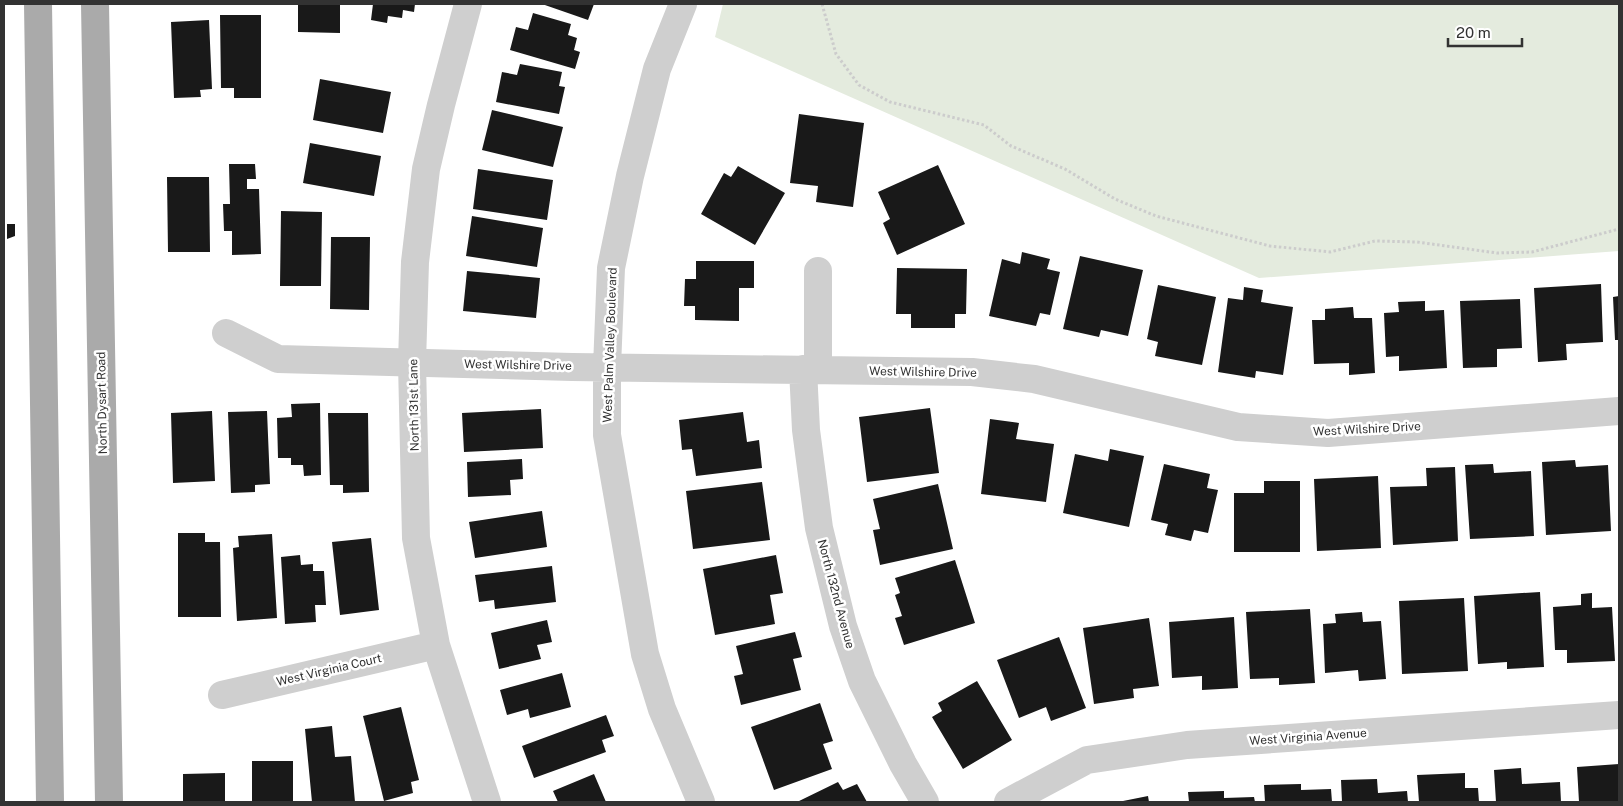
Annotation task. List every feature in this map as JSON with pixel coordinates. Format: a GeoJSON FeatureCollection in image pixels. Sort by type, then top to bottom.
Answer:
{"type":"FeatureCollection","features":[{"type":"Feature","properties":{"kind":"main road"},"geometry":{"type":"LineString","coordinates":[[38,4],[50,802]]}},
{"type":"Feature","properties":{"kind":"main road","name":"North Dysart Road"},"geometry":{"type":"LineString","coordinates":[[95,4],[109,802]]}},
{"type":"Feature","properties":{"kind":"street","name":"North 131st Lane"},"geometry":{"type":"LineString","coordinates":[[468,4],[426,169],[415,262],[412,363],[416,538],[436,645],[487,802]]}},
{"type":"Feature","properties":{"kind":"street","name":"West Palm Valley Boulevard"},"geometry":{"type":"LineString","coordinates":[[683,4],[657,69],[630,176],[611,268],[607,367],[607,435],[645,654],[662,709],[701,802]]}},
{"type":"Feature","properties":{"kind":"street","name":"North 132nd Avenue"},"geometry":{"type":"LineString","coordinates":[[818,271],[806,430],[819,528],[843,626],[862,681],[903,764],[926,802]]}},
{"type":"Feature","properties":{"kind":"street","name":"West Wilshire Drive"},"geometry":{"type":"LineString","coordinates":[[226,333],[278,359],[607,367],[972,372],[1034,378],[1238,427],[1328,433],[1619,411]]}},
{"type":"Feature","properties":{"kind":"street","name":"West Virginia Court"},"geometry":{"type":"LineString","coordinates":[[222,695],[436,645]]}},
{"type":"Feature","properties":{"kind":"street","name":"West Virginia Avenue"},"geometry":{"type":"LineString","coordinates":[[1008,802],[1087,760],[1187,746],[1619,715]]}},
{"type":"Feature","properties":{"kind":"path"},"geometry":{"type":"LineString","coordinates":[[822,4],[836,54],[859,85],[890,102],[984,125],[1011,146],[1065,169],[1115,200],[1156,216],[1270,246],[1330,252],[1375,241],[1417,242],[1497,253],[1532,252],[1619,229]]}},
{"type":"Feature","properties":{"kind":"shaded area"},"geometry":{"type":"Polygon","coordinates":[[[723,4],[1619,4],[1619,251],[1259,278],[715,37],[723,4]]]}},
{"type":"Feature","properties":{"kind":"building"},"geometry":{"type":"Polygon","coordinates":[[[298,4],[340,4],[340,33],[298,32],[298,4]]]}},
{"type":"Feature","properties":{"kind":"building"},"geometry":{"type":"Polygon","coordinates":[[[373,4],[415,4],[414,12],[403,10],[402,18],[388,16],[387,23],[371,20],[373,4]]]}},
{"type":"Feature","properties":{"kind":"building"},"geometry":{"type":"Polygon","coordinates":[[[542,4],[594,4],[588,20],[542,4]]]}},
{"type":"Feature","properties":{"kind":"building"},"geometry":{"type":"Polygon","coordinates":[[[533,13],[571,24],[568,35],[577,38],[574,50],[580,52],[575,69],[510,50],[516,27],[528,30],[533,13]]]}},
{"type":"Feature","properties":{"kind":"building"},"geometry":{"type":"Polygon","coordinates":[[[220,15],[261,15],[261,98],[234,98],[234,88],[221,88],[220,15]]]}},
{"type":"Feature","properties":{"kind":"building"},"geometry":{"type":"Polygon","coordinates":[[[209,20],[212,89],[200,90],[201,97],[174,98],[171,22],[209,20]]]}},
{"type":"Feature","properties":{"kind":"building"},"geometry":{"type":"Polygon","coordinates":[[[520,64],[562,72],[559,86],[565,87],[559,114],[496,102],[502,72],[517,75],[520,64]]]}},
{"type":"Feature","properties":{"kind":"building"},"geometry":{"type":"Polygon","coordinates":[[[320,79],[391,92],[383,133],[313,120],[320,79]]]}},
{"type":"Feature","properties":{"kind":"building"},"geometry":{"type":"Polygon","coordinates":[[[492,110],[563,127],[553,167],[482,150],[492,110]]]}},
{"type":"Feature","properties":{"kind":"building"},"geometry":{"type":"Polygon","coordinates":[[[799,114],[864,123],[853,207],[816,202],[818,186],[790,183],[799,114]]]}},
{"type":"Feature","properties":{"kind":"building"},"geometry":{"type":"Polygon","coordinates":[[[310,143],[381,156],[374,196],[303,183],[310,143]]]}},
{"type":"Feature","properties":{"kind":"building"},"geometry":{"type":"Polygon","coordinates":[[[229,164],[255,164],[256,179],[247,179],[247,189],[259,189],[261,254],[232,255],[232,231],[224,231],[223,204],[230,204],[229,164]]]}},
{"type":"Feature","properties":{"kind":"building"},"geometry":{"type":"Polygon","coordinates":[[[938,165],[965,224],[897,255],[883,223],[890,219],[878,192],[938,165]]]}},
{"type":"Feature","properties":{"kind":"building"},"geometry":{"type":"Polygon","coordinates":[[[738,166],[785,193],[755,245],[701,214],[724,173],[731,177],[738,166]]]}},
{"type":"Feature","properties":{"kind":"building"},"geometry":{"type":"Polygon","coordinates":[[[478,169],[553,180],[547,220],[473,209],[478,169]]]}},
{"type":"Feature","properties":{"kind":"building"},"geometry":{"type":"Polygon","coordinates":[[[167,177],[209,177],[210,252],[168,252],[167,177]]]}},
{"type":"Feature","properties":{"kind":"building"},"geometry":{"type":"Polygon","coordinates":[[[281,211],[322,212],[321,286],[280,286],[281,211]]]}},
{"type":"Feature","properties":{"kind":"building"},"geometry":{"type":"Polygon","coordinates":[[[472,216],[543,228],[537,267],[466,256],[472,216]]]}},
{"type":"Feature","properties":{"kind":"building"},"geometry":{"type":"Polygon","coordinates":[[[7,224],[15,224],[15,236],[7,239],[7,224]]]}},
{"type":"Feature","properties":{"kind":"building"},"geometry":{"type":"Polygon","coordinates":[[[331,237],[370,237],[369,310],[330,309],[331,237]]]}},
{"type":"Feature","properties":{"kind":"building"},"geometry":{"type":"Polygon","coordinates":[[[1022,252],[1050,259],[1047,269],[1060,272],[1050,315],[1040,313],[1036,326],[989,316],[1002,259],[1020,264],[1022,252]]]}},
{"type":"Feature","properties":{"kind":"building"},"geometry":{"type":"Polygon","coordinates":[[[1080,256],[1143,270],[1128,336],[1101,330],[1099,337],[1063,329],[1080,256]]]}},
{"type":"Feature","properties":{"kind":"building"},"geometry":{"type":"Polygon","coordinates":[[[696,261],[754,261],[754,288],[739,288],[739,321],[695,320],[695,306],[684,306],[685,279],[696,279],[696,261]]]}},
{"type":"Feature","properties":{"kind":"building"},"geometry":{"type":"Polygon","coordinates":[[[897,268],[967,269],[966,314],[955,314],[955,328],[911,328],[911,314],[896,314],[897,268]]]}},
{"type":"Feature","properties":{"kind":"building"},"geometry":{"type":"Polygon","coordinates":[[[467,271],[540,278],[536,318],[463,311],[467,271]]]}},
{"type":"Feature","properties":{"kind":"building"},"geometry":{"type":"Polygon","coordinates":[[[1601,284],[1603,342],[1566,344],[1567,360],[1538,362],[1534,288],[1601,284]]]}},
{"type":"Feature","properties":{"kind":"building"},"geometry":{"type":"Polygon","coordinates":[[[1158,285],[1216,297],[1202,365],[1155,356],[1158,342],[1147,339],[1158,285]]]}},
{"type":"Feature","properties":{"kind":"building"},"geometry":{"type":"Polygon","coordinates":[[[1244,287],[1263,290],[1261,302],[1293,307],[1283,375],[1256,371],[1255,378],[1218,372],[1228,298],[1243,300],[1244,287]]]}},
{"type":"Feature","properties":{"kind":"building"},"geometry":{"type":"Polygon","coordinates":[[[1619,296],[1619,340],[1615,340],[1613,297],[1619,296]]]}},
{"type":"Feature","properties":{"kind":"building"},"geometry":{"type":"Polygon","coordinates":[[[1520,299],[1522,348],[1497,349],[1497,367],[1463,368],[1460,301],[1520,299]]]}},
{"type":"Feature","properties":{"kind":"building"},"geometry":{"type":"Polygon","coordinates":[[[1425,301],[1425,311],[1444,310],[1447,368],[1399,371],[1399,356],[1386,357],[1384,313],[1399,312],[1398,302],[1425,301]]]}},
{"type":"Feature","properties":{"kind":"building"},"geometry":{"type":"Polygon","coordinates":[[[1353,307],[1354,318],[1372,318],[1375,373],[1349,375],[1349,363],[1314,364],[1312,320],[1325,320],[1325,309],[1353,307]]]}},
{"type":"Feature","properties":{"kind":"building"},"geometry":{"type":"Polygon","coordinates":[[[320,403],[321,475],[304,476],[303,465],[291,465],[291,458],[278,458],[277,418],[292,417],[291,404],[320,403]]]}},
{"type":"Feature","properties":{"kind":"building"},"geometry":{"type":"Polygon","coordinates":[[[930,408],[939,473],[867,482],[859,417],[930,408]]]}},
{"type":"Feature","properties":{"kind":"building"},"geometry":{"type":"Polygon","coordinates":[[[541,409],[543,448],[464,452],[462,413],[541,409]]]}},
{"type":"Feature","properties":{"kind":"building"},"geometry":{"type":"Polygon","coordinates":[[[212,411],[215,481],[173,483],[171,413],[212,411]]]}},
{"type":"Feature","properties":{"kind":"building"},"geometry":{"type":"Polygon","coordinates":[[[267,411],[270,484],[255,485],[255,492],[231,493],[228,412],[267,411]]]}},
{"type":"Feature","properties":{"kind":"building"},"geometry":{"type":"Polygon","coordinates":[[[743,412],[747,442],[759,440],[762,468],[696,476],[692,449],[682,450],[679,420],[743,412]]]}},
{"type":"Feature","properties":{"kind":"building"},"geometry":{"type":"Polygon","coordinates":[[[328,413],[368,413],[369,492],[343,493],[343,485],[330,485],[328,413]]]}},
{"type":"Feature","properties":{"kind":"building"},"geometry":{"type":"Polygon","coordinates":[[[990,419],[1019,423],[1016,439],[1054,444],[1046,502],[981,494],[990,419]]]}},
{"type":"Feature","properties":{"kind":"building"},"geometry":{"type":"Polygon","coordinates":[[[1110,449],[1144,456],[1129,527],[1063,513],[1075,454],[1108,461],[1110,449]]]}},
{"type":"Feature","properties":{"kind":"building"},"geometry":{"type":"Polygon","coordinates":[[[522,459],[523,479],[510,480],[511,495],[468,497],[467,462],[522,459]]]}},
{"type":"Feature","properties":{"kind":"building"},"geometry":{"type":"Polygon","coordinates":[[[1575,460],[1576,467],[1608,465],[1611,531],[1546,535],[1542,462],[1575,460]]]}},
{"type":"Feature","properties":{"kind":"building"},"geometry":{"type":"Polygon","coordinates":[[[1164,464],[1210,474],[1207,488],[1218,490],[1208,533],[1194,530],[1191,541],[1165,535],[1168,524],[1151,520],[1164,464]]]}},
{"type":"Feature","properties":{"kind":"building"},"geometry":{"type":"Polygon","coordinates":[[[1493,464],[1494,473],[1531,471],[1534,536],[1470,539],[1465,465],[1493,464]]]}},
{"type":"Feature","properties":{"kind":"building"},"geometry":{"type":"Polygon","coordinates":[[[1455,467],[1458,541],[1393,545],[1390,487],[1427,486],[1426,468],[1455,467]]]}},
{"type":"Feature","properties":{"kind":"building"},"geometry":{"type":"Polygon","coordinates":[[[1378,476],[1381,548],[1317,551],[1314,479],[1378,476]]]}},
{"type":"Feature","properties":{"kind":"building"},"geometry":{"type":"Polygon","coordinates":[[[1264,481],[1300,481],[1300,552],[1234,552],[1234,493],[1264,493],[1264,481]]]}},
{"type":"Feature","properties":{"kind":"building"},"geometry":{"type":"Polygon","coordinates":[[[762,482],[770,540],[693,549],[686,491],[762,482]]]}},
{"type":"Feature","properties":{"kind":"building"},"geometry":{"type":"Polygon","coordinates":[[[938,484],[953,549],[880,565],[873,530],[880,529],[873,499],[938,484]]]}},
{"type":"Feature","properties":{"kind":"building"},"geometry":{"type":"Polygon","coordinates":[[[542,511],[547,547],[475,558],[469,522],[542,511]]]}},
{"type":"Feature","properties":{"kind":"building"},"geometry":{"type":"Polygon","coordinates":[[[178,533],[205,533],[205,542],[220,542],[221,617],[178,617],[178,533]]]}},
{"type":"Feature","properties":{"kind":"building"},"geometry":{"type":"Polygon","coordinates":[[[272,534],[277,618],[237,621],[233,548],[239,547],[238,536],[272,534]]]}},
{"type":"Feature","properties":{"kind":"building"},"geometry":{"type":"Polygon","coordinates":[[[371,538],[379,610],[340,615],[332,542],[371,538]]]}},
{"type":"Feature","properties":{"kind":"building"},"geometry":{"type":"Polygon","coordinates":[[[300,555],[301,565],[313,564],[313,571],[324,571],[326,605],[315,605],[316,622],[285,624],[281,557],[300,555]]]}},
{"type":"Feature","properties":{"kind":"building"},"geometry":{"type":"Polygon","coordinates":[[[776,555],[783,593],[770,595],[775,624],[715,635],[703,569],[776,555]]]}},
{"type":"Feature","properties":{"kind":"building"},"geometry":{"type":"Polygon","coordinates":[[[955,560],[975,623],[904,645],[895,618],[902,616],[895,595],[900,593],[895,578],[955,560]]]}},
{"type":"Feature","properties":{"kind":"building"},"geometry":{"type":"Polygon","coordinates":[[[552,566],[556,602],[495,609],[494,600],[479,602],[475,575],[552,566]]]}},
{"type":"Feature","properties":{"kind":"building"},"geometry":{"type":"Polygon","coordinates":[[[1540,592],[1544,667],[1507,669],[1507,662],[1478,664],[1474,596],[1540,592]]]}},
{"type":"Feature","properties":{"kind":"building"},"geometry":{"type":"Polygon","coordinates":[[[1592,593],[1592,608],[1612,607],[1615,661],[1567,663],[1567,650],[1555,650],[1553,607],[1581,605],[1581,594],[1592,593]]]}},
{"type":"Feature","properties":{"kind":"building"},"geometry":{"type":"Polygon","coordinates":[[[1464,598],[1468,671],[1402,674],[1399,601],[1464,598]]]}},
{"type":"Feature","properties":{"kind":"building"},"geometry":{"type":"Polygon","coordinates":[[[1310,609],[1315,683],[1279,685],[1279,678],[1250,679],[1246,612],[1310,609]]]}},
{"type":"Feature","properties":{"kind":"building"},"geometry":{"type":"Polygon","coordinates":[[[1362,612],[1363,622],[1381,621],[1386,679],[1359,681],[1358,670],[1325,673],[1323,624],[1336,623],[1335,614],[1362,612]]]}},
{"type":"Feature","properties":{"kind":"building"},"geometry":{"type":"Polygon","coordinates":[[[1234,617],[1238,688],[1202,690],[1202,676],[1172,678],[1169,622],[1234,617]]]}},
{"type":"Feature","properties":{"kind":"building"},"geometry":{"type":"Polygon","coordinates":[[[1149,618],[1159,686],[1133,689],[1134,698],[1094,704],[1083,628],[1149,618]]]}},
{"type":"Feature","properties":{"kind":"building"},"geometry":{"type":"Polygon","coordinates":[[[547,620],[552,642],[537,645],[541,659],[499,669],[491,633],[547,620]]]}},
{"type":"Feature","properties":{"kind":"building"},"geometry":{"type":"Polygon","coordinates":[[[795,632],[802,657],[793,659],[801,690],[741,705],[734,676],[743,674],[736,646],[795,632]]]}},
{"type":"Feature","properties":{"kind":"building"},"geometry":{"type":"Polygon","coordinates":[[[1059,637],[1086,708],[1051,721],[1046,707],[1019,718],[997,660],[1059,637]]]}},
{"type":"Feature","properties":{"kind":"building"},"geometry":{"type":"Polygon","coordinates":[[[562,673],[571,707],[530,718],[528,709],[507,715],[500,690],[562,673]]]}},
{"type":"Feature","properties":{"kind":"building"},"geometry":{"type":"Polygon","coordinates":[[[977,681],[1012,740],[963,769],[932,717],[942,711],[938,703],[977,681]]]}},
{"type":"Feature","properties":{"kind":"building"},"geometry":{"type":"Polygon","coordinates":[[[820,703],[833,741],[823,744],[832,769],[774,790],[751,727],[820,703]]]}},
{"type":"Feature","properties":{"kind":"building"},"geometry":{"type":"Polygon","coordinates":[[[401,707],[419,780],[411,782],[413,793],[384,801],[363,716],[401,707]]]}},
{"type":"Feature","properties":{"kind":"building"},"geometry":{"type":"Polygon","coordinates":[[[606,715],[614,736],[602,740],[606,752],[534,778],[522,746],[606,715]]]}},
{"type":"Feature","properties":{"kind":"building"},"geometry":{"type":"Polygon","coordinates":[[[332,726],[335,757],[351,756],[355,802],[312,802],[305,729],[332,726]]]}},
{"type":"Feature","properties":{"kind":"building"},"geometry":{"type":"Polygon","coordinates":[[[252,761],[293,761],[293,802],[252,802],[252,761]]]}},
{"type":"Feature","properties":{"kind":"building"},"geometry":{"type":"Polygon","coordinates":[[[1619,764],[1619,802],[1579,802],[1577,767],[1619,764]]]}},
{"type":"Feature","properties":{"kind":"building"},"geometry":{"type":"Polygon","coordinates":[[[1521,768],[1522,784],[1560,782],[1561,802],[1496,802],[1494,770],[1521,768]]]}},
{"type":"Feature","properties":{"kind":"building"},"geometry":{"type":"Polygon","coordinates":[[[225,773],[225,802],[183,802],[183,774],[225,773]]]}},
{"type":"Feature","properties":{"kind":"building"},"geometry":{"type":"Polygon","coordinates":[[[1465,773],[1465,788],[1478,788],[1479,802],[1419,802],[1417,775],[1465,773]]]}},
{"type":"Feature","properties":{"kind":"building"},"geometry":{"type":"Polygon","coordinates":[[[594,774],[606,802],[558,802],[553,791],[594,774]]]}},
{"type":"Feature","properties":{"kind":"building"},"geometry":{"type":"Polygon","coordinates":[[[1377,779],[1378,793],[1407,791],[1408,802],[1342,802],[1341,780],[1377,779]]]}},
{"type":"Feature","properties":{"kind":"building"},"geometry":{"type":"Polygon","coordinates":[[[838,782],[843,790],[857,784],[867,802],[797,802],[838,782]]]}},
{"type":"Feature","properties":{"kind":"building"},"geometry":{"type":"Polygon","coordinates":[[[1301,784],[1301,790],[1331,789],[1332,802],[1265,802],[1264,785],[1301,784]]]}},
{"type":"Feature","properties":{"kind":"building"},"geometry":{"type":"Polygon","coordinates":[[[1224,791],[1224,798],[1254,797],[1255,802],[1189,802],[1188,792],[1224,791]]]}},
{"type":"Feature","properties":{"kind":"building"},"geometry":{"type":"Polygon","coordinates":[[[1148,796],[1149,802],[1123,802],[1123,801],[1148,796]]]}}]}
